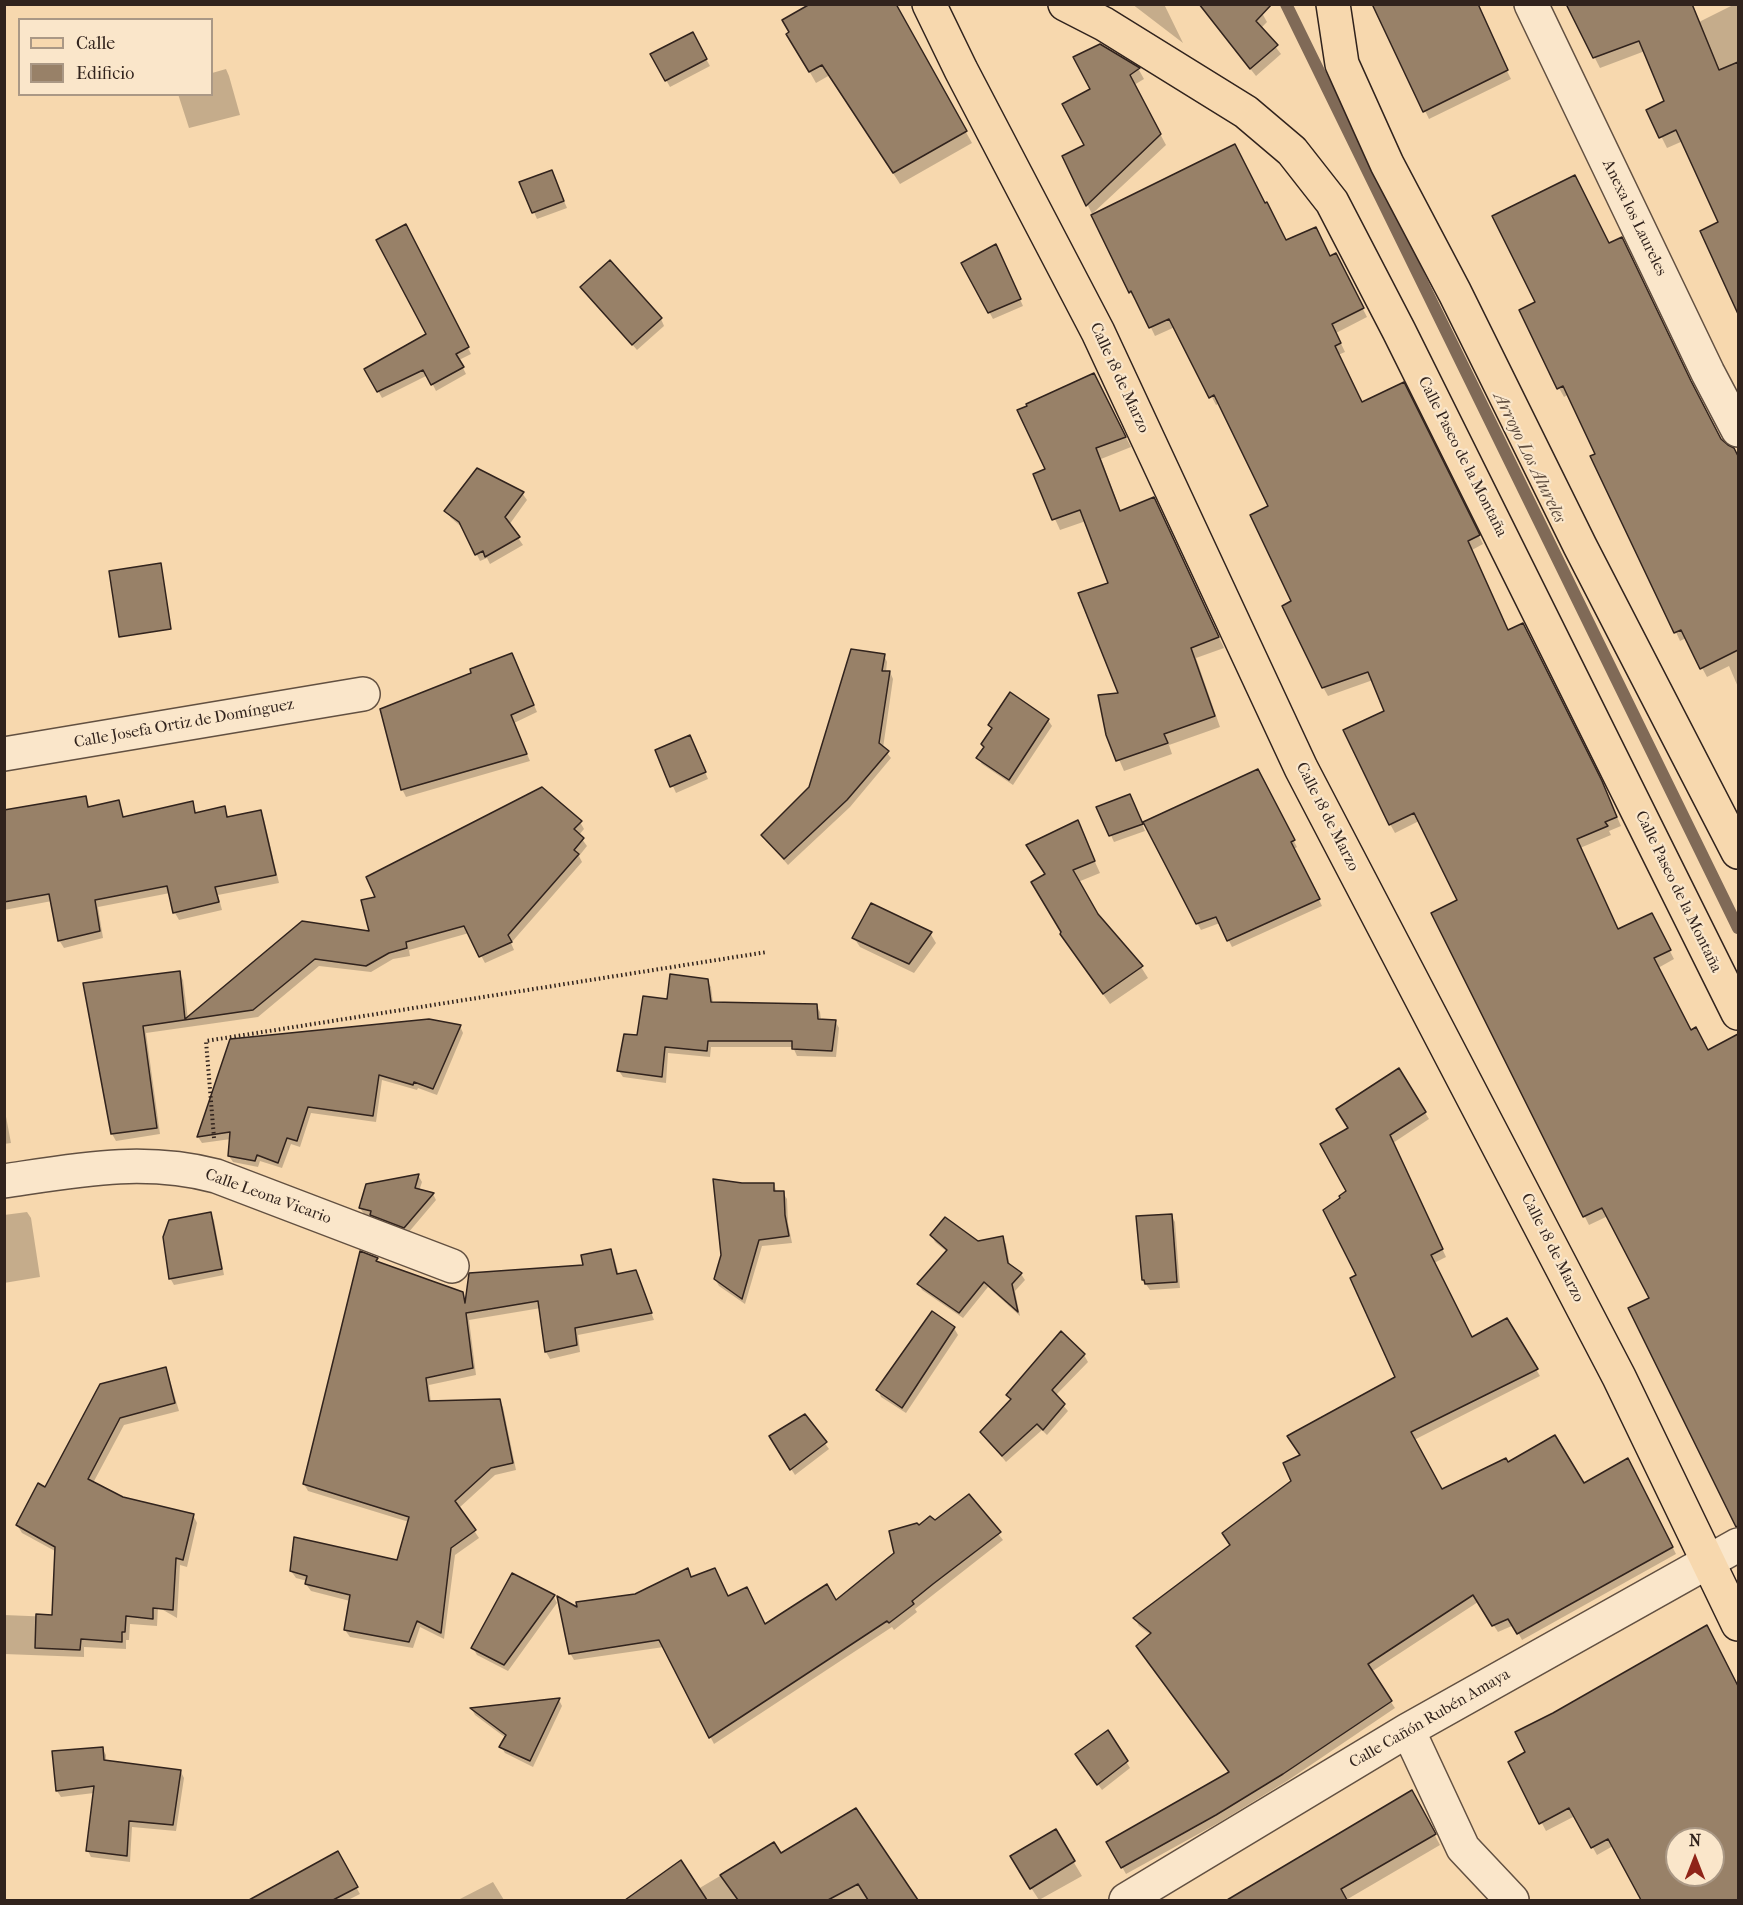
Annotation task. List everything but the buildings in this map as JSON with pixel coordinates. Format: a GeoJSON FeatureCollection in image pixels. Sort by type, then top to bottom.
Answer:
{"type":"FeatureCollection","features":[{"type":"Feature","properties":{"kind":"main road","name":"Calle 18 de Marzo"},"geometry":{"type":"LineString","coordinates":[[929,4],[1098,332],[1301,768],[1619,1377],[1738,1624]]}},
{"type":"Feature","properties":{"kind":"main road","name":"Calle Paseo de la Montaña"},"geometry":{"type":"LineString","coordinates":[[1065,4],[1104,24],[1246,112],[1292,151],[1332,202],[1399,330],[1738,1013]]}},
{"type":"Feature","properties":{"kind":"main road"},"geometry":{"type":"LineString","coordinates":[[1333,4],[1342,64],[1387,164],[1455,293],[1580,546],[1738,852]]}},
{"type":"Feature","properties":{"kind":"street","name":"Anexa los Laureles"},"geometry":{"type":"LineString","coordinates":[[1531,4],[1708,373],[1738,430]]}},
{"type":"Feature","properties":{"kind":"street","name":"Calle Josefa Ortiz de Domínguez"},"geometry":{"type":"LineString","coordinates":[[4,754],[363,694]]}},
{"type":"Feature","properties":{"kind":"street","name":"Calle Leona Vicario"},"geometry":{"type":"LineString","coordinates":[[4,1181],[102,1167],[154,1166],[192,1170],[216,1176],[452,1266]]}},
{"type":"Feature","properties":{"kind":"street","name":"Calle Cañón Rubén Amaya"},"geometry":{"type":"LineString","coordinates":[[1126,1900],[1408,1730],[1738,1545]]}},
{"type":"Feature","properties":{"kind":"street"},"geometry":{"type":"LineString","coordinates":[[1408,1730],[1463,1848],[1512,1900]]}},
{"type":"Feature","properties":{"kind":"path"},"geometry":{"type":"LineString","coordinates":[[216,1176],[206,1041],[767,952]]}},
{"type":"Feature","properties":{"kind":"waterway","name":"Arroyo Los Alureles"},"geometry":{"type":"LineString","coordinates":[[1286,4],[1738,928]]}}]}
